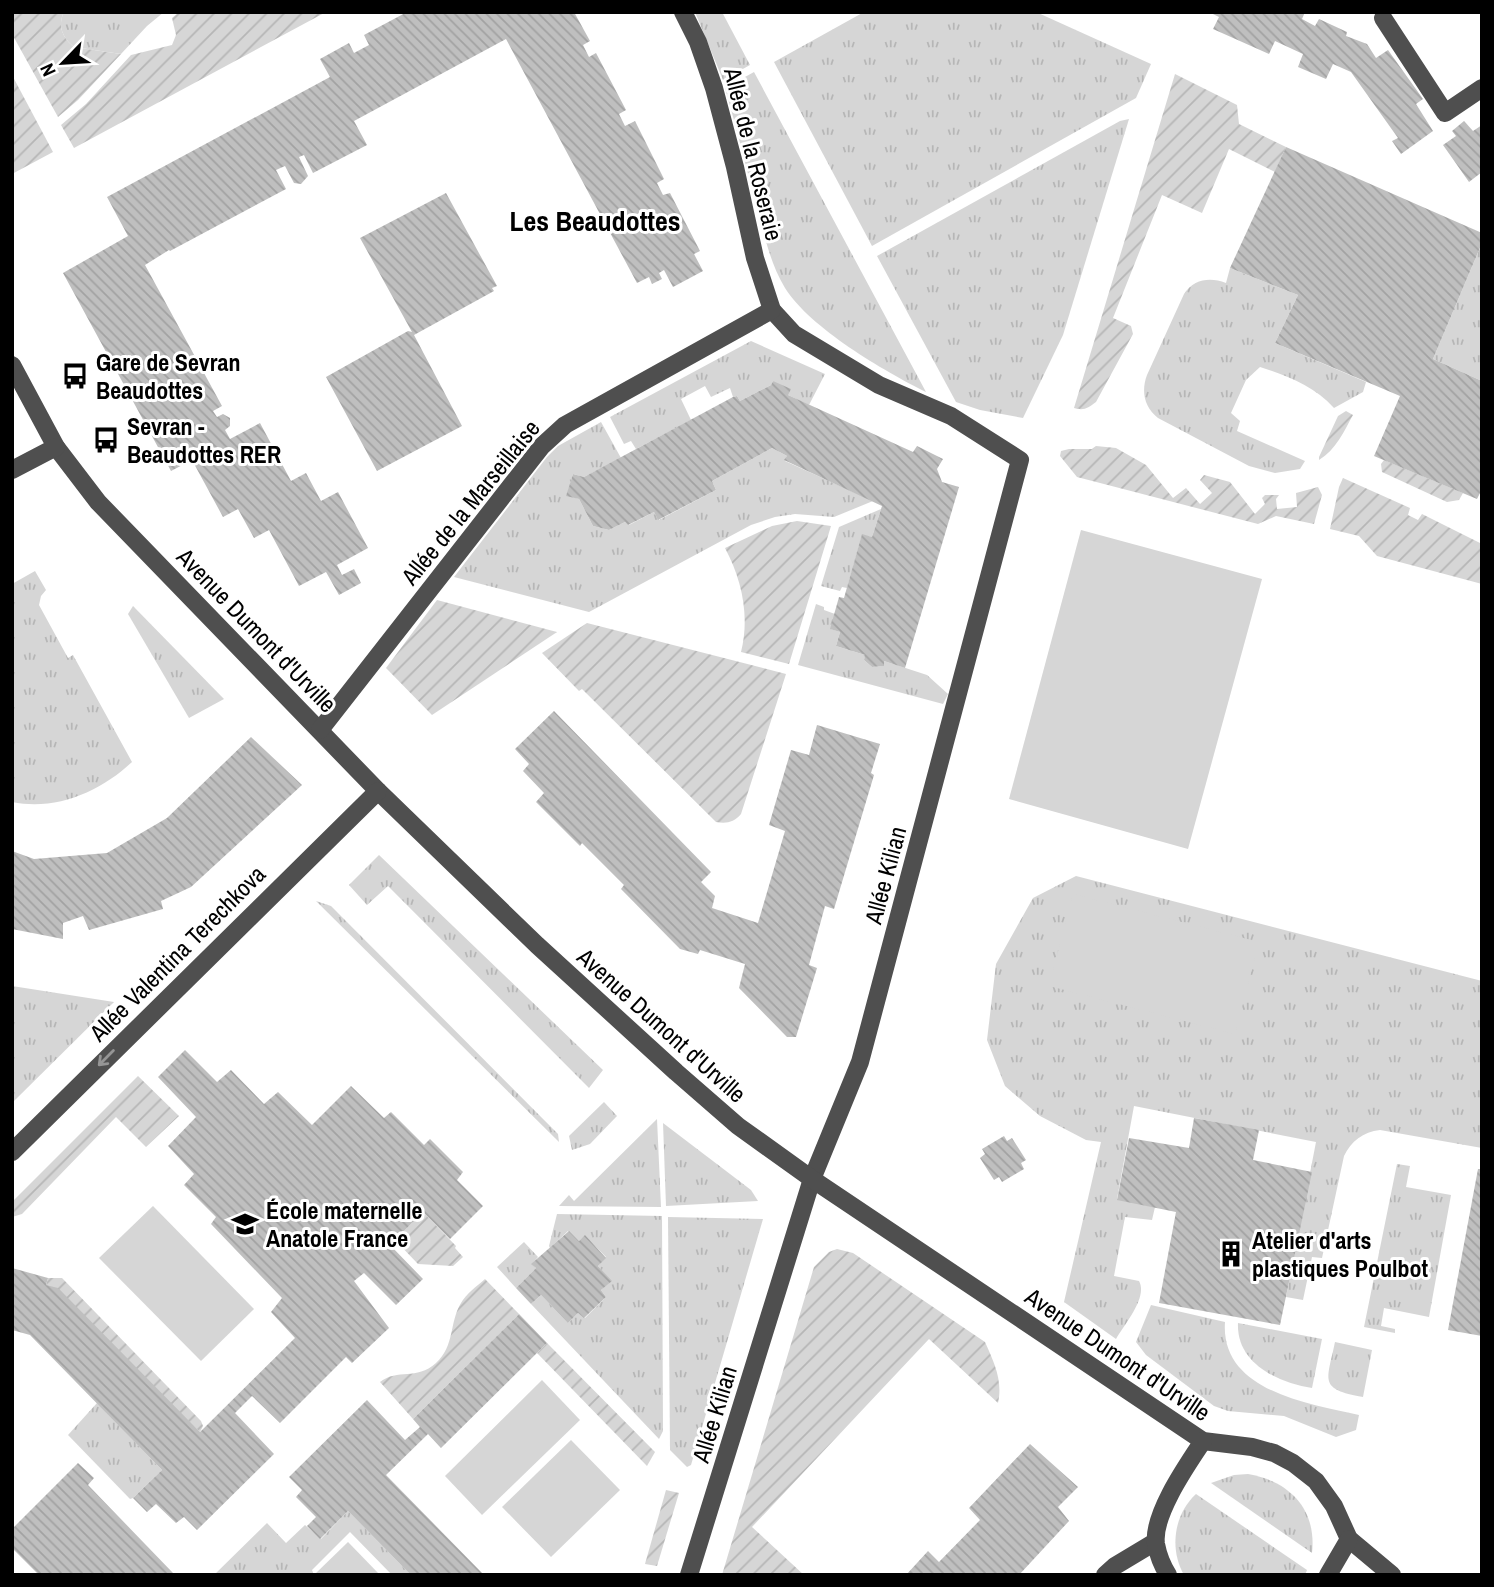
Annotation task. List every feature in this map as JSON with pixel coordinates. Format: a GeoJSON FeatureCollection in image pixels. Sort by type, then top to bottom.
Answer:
{"type":"FeatureCollection","features":[{"type":"Feature","properties":{"kind":"street","name":"Allée de la Roseraie"},"geometry":{"type":"LineString","coordinates":[[683,12],[698,41],[714,88],[755,258],[772,310]]}},
{"type":"Feature","properties":{"kind":"street"},"geometry":{"type":"LineString","coordinates":[[1382,14],[1445,113],[1482,88]]}},
{"type":"Feature","properties":{"kind":"street","name":"Allée Kilian"},"geometry":{"type":"LineString","coordinates":[[689,1575],[812,1179],[860,1062],[1020,460],[951,416],[879,385],[828,355],[794,334],[772,310]]}},
{"type":"Feature","properties":{"kind":"street","name":"Allée de la Marseillaise"},"geometry":{"type":"LineString","coordinates":[[320,730],[542,446],[565,425],[772,310]]}},
{"type":"Feature","properties":{"kind":"street","name":"Avenue Dumont d'Urville"},"geometry":{"type":"LineString","coordinates":[[12,365],[56,447],[98,502],[378,791],[537,945],[676,1072],[738,1126],[812,1179],[1203,1441],[1252,1447],[1275,1453],[1293,1463],[1316,1481],[1334,1506],[1349,1539],[1392,1575]]}},
{"type":"Feature","properties":{"kind":"street"},"geometry":{"type":"LineString","coordinates":[[12,470],[56,447]]}},
{"type":"Feature","properties":{"kind":"street","name":"Allée Valentina Terechkova"},"geometry":{"type":"LineString","coordinates":[[12,1152],[378,791]]}},
{"type":"Feature","properties":{"kind":"street"},"geometry":{"type":"LineString","coordinates":[[1168,1575],[1155,1542],[1160,1522],[1173,1487],[1203,1441]]}},
{"type":"Feature","properties":{"kind":"street"},"geometry":{"type":"LineString","coordinates":[[1328,1575],[1349,1539]]}},
{"type":"Feature","properties":{"kind":"street"},"geometry":{"type":"LineString","coordinates":[[1105,1575],[1155,1542]]}},
{"type":"Feature","properties":{"kind":"green space"},"geometry":{"type":"Polygon","coordinates":[[[12,12],[64,12],[62,31],[74,47],[121,54],[78,100],[58,117],[12,34],[12,12]]]}},
{"type":"Feature","properties":{"kind":"green space"},"geometry":{"type":"Polygon","coordinates":[[[64,12],[164,12],[121,54],[74,47],[62,31],[64,12]]]}},
{"type":"Feature","properties":{"kind":"green space"},"geometry":{"type":"Polygon","coordinates":[[[179,12],[326,12],[74,148],[61,125],[86,104],[131,55],[172,45],[176,35],[172,18],[179,12]]]}},
{"type":"Feature","properties":{"kind":"green space"},"geometry":{"type":"Polygon","coordinates":[[[695,12],[722,12],[750,65],[723,80],[695,12]]]}},
{"type":"Feature","properties":{"kind":"green space"},"geometry":{"type":"Polygon","coordinates":[[[864,12],[1036,12],[1151,64],[1136,98],[872,246],[774,62],[864,12]]]}},
{"type":"Feature","properties":{"kind":"green space"},"geometry":{"type":"Polygon","coordinates":[[[754,72],[926,392],[890,373],[830,333],[797,303],[780,279],[766,241],[725,88],[754,72]]]}},
{"type":"Feature","properties":{"kind":"green space"},"geometry":{"type":"Polygon","coordinates":[[[1175,74],[1237,105],[1239,124],[1286,147],[1275,172],[1229,149],[1202,213],[1162,195],[1113,318],[1131,326],[1133,334],[1096,402],[1086,408],[1074,408],[1175,74]]]}},
{"type":"Feature","properties":{"kind":"green space"},"geometry":{"type":"Polygon","coordinates":[[[12,75],[53,152],[12,174],[12,75]]]}},
{"type":"Feature","properties":{"kind":"green space"},"geometry":{"type":"Polygon","coordinates":[[[1129,119],[1063,335],[1023,418],[980,410],[956,402],[877,256],[1120,121],[1129,119]]]}},
{"type":"Feature","properties":{"kind":"green space"},"geometry":{"type":"Polygon","coordinates":[[[1482,243],[1482,381],[1433,359],[1482,243]]]}},
{"type":"Feature","properties":{"kind":"green space"},"geometry":{"type":"Polygon","coordinates":[[[1230,268],[1298,295],[1275,343],[1366,382],[1363,392],[1334,408],[1300,383],[1260,367],[1246,380],[1231,413],[1240,421],[1237,431],[1305,461],[1300,469],[1275,473],[1249,466],[1158,418],[1147,404],[1144,387],[1147,375],[1184,294],[1197,282],[1214,280],[1226,283],[1230,268]]]}},
{"type":"Feature","properties":{"kind":"green space"},"geometry":{"type":"Polygon","coordinates":[[[751,341],[825,374],[809,405],[788,395],[773,381],[771,385],[740,401],[737,396],[733,397],[730,388],[711,397],[705,386],[681,399],[691,420],[636,449],[631,441],[624,444],[610,417],[751,341]]]}},
{"type":"Feature","properties":{"kind":"green space"},"geometry":{"type":"Polygon","coordinates":[[[1346,411],[1353,415],[1335,446],[1319,460],[1338,416],[1346,411]]]}},
{"type":"Feature","properties":{"kind":"green space"},"geometry":{"type":"Polygon","coordinates":[[[601,422],[621,458],[584,477],[573,474],[567,495],[579,499],[593,526],[609,530],[625,522],[629,525],[654,512],[659,520],[716,490],[712,481],[772,448],[787,456],[785,461],[873,501],[834,517],[795,514],[751,525],[589,612],[454,577],[547,457],[558,446],[601,422]]]}},
{"type":"Feature","properties":{"kind":"green space"},"geometry":{"type":"Polygon","coordinates":[[[1096,446],[1116,448],[1146,465],[1173,498],[1186,488],[1200,504],[1212,493],[1200,480],[1204,475],[1230,482],[1255,514],[1265,504],[1262,498],[1265,495],[1279,495],[1276,499],[1277,509],[1297,507],[1296,493],[1318,487],[1322,495],[1314,524],[1276,516],[1258,524],[1077,477],[1060,456],[1061,451],[1092,449],[1096,446]]]}},
{"type":"Feature","properties":{"kind":"green space"},"geometry":{"type":"Polygon","coordinates":[[[1384,460],[1463,493],[1459,500],[1447,502],[1382,472],[1381,464],[1384,460]]]}},
{"type":"Feature","properties":{"kind":"green space"},"geometry":{"type":"Polygon","coordinates":[[[1343,478],[1410,508],[1408,515],[1418,520],[1422,514],[1482,544],[1482,584],[1377,556],[1359,536],[1330,529],[1343,478]]]}},
{"type":"Feature","properties":{"kind":"green space"},"geometry":{"type":"Polygon","coordinates":[[[881,509],[872,537],[862,535],[847,588],[842,587],[840,591],[821,586],[839,527],[881,509]]]}},
{"type":"Feature","properties":{"kind":"green space"},"geometry":{"type":"Polygon","coordinates":[[[797,521],[831,526],[789,664],[741,652],[745,625],[743,598],[725,548],[772,526],[797,521]]]}},
{"type":"Feature","properties":{"kind":"green space"},"geometry":{"type":"Polygon","coordinates":[[[1081,530],[1262,579],[1188,849],[1009,799],[1081,530]]]}},
{"type":"Feature","properties":{"kind":"green space"},"geometry":{"type":"Polygon","coordinates":[[[35,571],[46,590],[39,605],[68,658],[73,655],[132,762],[92,790],[76,797],[45,804],[12,802],[12,584],[35,571]]]}},
{"type":"Feature","properties":{"kind":"green space"},"geometry":{"type":"Polygon","coordinates":[[[437,600],[557,632],[432,715],[386,668],[437,600]]]}},
{"type":"Feature","properties":{"kind":"green space"},"geometry":{"type":"Polygon","coordinates":[[[816,604],[835,614],[831,629],[840,632],[836,646],[865,655],[864,660],[872,667],[883,666],[884,661],[927,675],[948,694],[943,704],[798,665],[816,604]]]}},
{"type":"Feature","properties":{"kind":"green space"},"geometry":{"type":"Polygon","coordinates":[[[133,606],[224,699],[189,718],[128,614],[133,606]]]}},
{"type":"Feature","properties":{"kind":"green space"},"geometry":{"type":"Polygon","coordinates":[[[587,623],[786,674],[741,814],[736,819],[716,822],[542,653],[587,623]]]}},
{"type":"Feature","properties":{"kind":"green space"},"geometry":{"type":"Polygon","coordinates":[[[379,855],[603,1070],[589,1088],[388,886],[367,905],[349,885],[379,855]]]}},
{"type":"Feature","properties":{"kind":"green space"},"geometry":{"type":"Polygon","coordinates":[[[1076,876],[1482,981],[1482,1148],[1380,1130],[1363,1135],[1354,1142],[1344,1156],[1322,1258],[1312,1257],[1303,1300],[1286,1297],[1316,1142],[1134,1106],[1117,1199],[1155,1207],[1152,1220],[1125,1217],[1114,1276],[1139,1281],[1141,1287],[1138,1302],[1116,1339],[1064,1302],[1101,1142],[1086,1140],[1040,1116],[1005,1086],[987,1040],[996,964],[1033,898],[1076,876]]]}},
{"type":"Feature","properties":{"kind":"green space"},"geometry":{"type":"Polygon","coordinates":[[[1073,894],[1259,942],[1235,1034],[1049,986],[1073,894]]]}},
{"type":"Feature","properties":{"kind":"green space"},"geometry":{"type":"Polygon","coordinates":[[[316,901],[331,906],[558,1134],[559,1142],[316,901]]]}},
{"type":"Feature","properties":{"kind":"green space"},"geometry":{"type":"Polygon","coordinates":[[[12,986],[114,1002],[12,1103],[12,986]]]}},
{"type":"Feature","properties":{"kind":"green space"},"geometry":{"type":"Polygon","coordinates":[[[138,1076],[179,1116],[146,1147],[116,1117],[22,1214],[12,1217],[12,1202],[138,1076]]]}},
{"type":"Feature","properties":{"kind":"green space"},"geometry":{"type":"Polygon","coordinates":[[[604,1102],[617,1116],[590,1144],[572,1150],[569,1136],[604,1102]]]}},
{"type":"Feature","properties":{"kind":"green space"},"geometry":{"type":"Polygon","coordinates":[[[657,1119],[661,1207],[559,1206],[569,1195],[574,1201],[657,1119]]]}},
{"type":"Feature","properties":{"kind":"green space"},"geometry":{"type":"Polygon","coordinates":[[[663,1123],[751,1190],[758,1201],[666,1206],[663,1123]]]}},
{"type":"Feature","properties":{"kind":"green space"},"geometry":{"type":"Polygon","coordinates":[[[1397,1164],[1410,1166],[1406,1187],[1451,1195],[1429,1317],[1384,1308],[1381,1326],[1395,1329],[1395,1333],[1364,1327],[1397,1164]]]}},
{"type":"Feature","properties":{"kind":"green space"},"geometry":{"type":"Polygon","coordinates":[[[153,1206],[254,1309],[201,1361],[99,1258],[153,1206]]]}},
{"type":"Feature","properties":{"kind":"green space"},"geometry":{"type":"Polygon","coordinates":[[[423,1212],[463,1257],[453,1266],[418,1264],[395,1240],[423,1212]]]}},
{"type":"Feature","properties":{"kind":"green space"},"geometry":{"type":"Polygon","coordinates":[[[557,1214],[662,1216],[663,1431],[659,1439],[531,1304],[541,1295],[568,1323],[578,1313],[585,1318],[606,1297],[601,1290],[611,1281],[598,1266],[606,1257],[585,1236],[579,1241],[568,1231],[550,1248],[557,1214]]]}},
{"type":"Feature","properties":{"kind":"green space"},"geometry":{"type":"Polygon","coordinates":[[[668,1217],[763,1219],[691,1465],[687,1467],[670,1450],[668,1217]]]}},
{"type":"Feature","properties":{"kind":"green space"},"geometry":{"type":"Polygon","coordinates":[[[524,1242],[538,1257],[532,1264],[536,1268],[516,1288],[497,1267],[524,1242]]]}},
{"type":"Feature","properties":{"kind":"green space"},"geometry":{"type":"Polygon","coordinates":[[[837,1249],[853,1253],[985,1342],[998,1379],[998,1403],[929,1339],[752,1527],[804,1575],[722,1575],[814,1267],[829,1252],[837,1249]]]}},
{"type":"Feature","properties":{"kind":"green space"},"geometry":{"type":"Polygon","coordinates":[[[48,1278],[62,1278],[201,1421],[203,1426],[200,1432],[46,1285],[48,1278]]]}},
{"type":"Feature","properties":{"kind":"green space"},"geometry":{"type":"Polygon","coordinates":[[[485,1279],[519,1314],[413,1419],[380,1382],[394,1376],[421,1372],[436,1363],[449,1342],[461,1303],[485,1279]]]}},
{"type":"Feature","properties":{"kind":"green space"},"geometry":{"type":"Polygon","coordinates":[[[1151,1305],[1225,1322],[1227,1345],[1237,1364],[1252,1379],[1293,1399],[1359,1415],[1356,1430],[1336,1437],[1284,1416],[1228,1411],[1214,1406],[1146,1355],[1136,1342],[1151,1305]]]}},
{"type":"Feature","properties":{"kind":"green space"},"geometry":{"type":"Polygon","coordinates":[[[1238,1323],[1322,1339],[1312,1388],[1286,1381],[1262,1369],[1244,1349],[1239,1337],[1238,1323]]]}},
{"type":"Feature","properties":{"kind":"green space"},"geometry":{"type":"Polygon","coordinates":[[[1335,1342],[1372,1350],[1363,1397],[1339,1391],[1329,1381],[1335,1342]]]}},
{"type":"Feature","properties":{"kind":"green space"},"geometry":{"type":"Polygon","coordinates":[[[547,1343],[655,1452],[647,1466],[537,1353],[547,1343]]]}},
{"type":"Feature","properties":{"kind":"green space"},"geometry":{"type":"Polygon","coordinates":[[[542,1380],[580,1420],[482,1515],[445,1476],[542,1380]]]}},
{"type":"Feature","properties":{"kind":"green space"},"geometry":{"type":"Polygon","coordinates":[[[97,1403],[162,1470],[133,1498],[130,1499],[68,1435],[97,1403]]]}},
{"type":"Feature","properties":{"kind":"green space"},"geometry":{"type":"Polygon","coordinates":[[[571,1440],[620,1490],[551,1557],[502,1507],[571,1440]]]}},
{"type":"Feature","properties":{"kind":"green space"},"geometry":{"type":"Polygon","coordinates":[[[1248,1474],[1276,1483],[1288,1490],[1297,1500],[1310,1523],[1312,1553],[1211,1483],[1234,1475],[1248,1474]]]}},
{"type":"Feature","properties":{"kind":"green space"},"geometry":{"type":"Polygon","coordinates":[[[666,1490],[679,1493],[657,1566],[645,1564],[666,1490]]]}},
{"type":"Feature","properties":{"kind":"green space"},"geometry":{"type":"Polygon","coordinates":[[[1196,1494],[1307,1570],[1305,1575],[1184,1575],[1176,1554],[1176,1532],[1183,1511],[1196,1494]]]}},
{"type":"Feature","properties":{"kind":"green space"},"geometry":{"type":"Polygon","coordinates":[[[348,1511],[411,1575],[392,1575],[350,1532],[312,1570],[314,1575],[214,1575],[267,1523],[286,1543],[305,1525],[321,1539],[348,1511]]]}},
{"type":"Feature","properties":{"kind":"green space"},"geometry":{"type":"Polygon","coordinates":[[[348,1542],[380,1575],[314,1575],[348,1542]]]}},
{"type":"Feature","properties":{"kind":"building"},"geometry":{"type":"Polygon","coordinates":[[[407,12],[574,12],[590,41],[583,45],[589,57],[596,53],[626,110],[619,114],[625,126],[635,121],[664,179],[657,183],[663,195],[670,193],[700,251],[694,254],[703,271],[673,287],[664,270],[659,273],[662,279],[652,284],[649,277],[637,283],[506,39],[354,121],[367,145],[313,173],[304,155],[299,157],[308,176],[301,184],[294,183],[285,166],[276,170],[286,189],[145,265],[222,406],[213,411],[217,417],[223,414],[230,418],[230,426],[225,430],[230,439],[260,423],[291,481],[306,473],[321,501],[338,492],[368,548],[337,565],[342,575],[354,569],[361,583],[339,595],[326,572],[299,586],[269,530],[254,538],[238,509],[223,517],[192,460],[171,471],[63,273],[128,236],[107,197],[330,77],[320,59],[349,43],[354,53],[369,45],[364,35],[407,12]]]}},
{"type":"Feature","properties":{"kind":"building"},"geometry":{"type":"Polygon","coordinates":[[[1209,12],[1305,12],[1302,19],[1315,26],[1319,19],[1347,32],[1346,36],[1367,44],[1376,58],[1388,50],[1423,99],[1416,104],[1433,131],[1401,154],[1392,141],[1398,138],[1351,72],[1333,64],[1326,79],[1298,67],[1303,54],[1275,41],[1269,54],[1213,29],[1219,17],[1209,12]]]}},
{"type":"Feature","properties":{"kind":"building"},"geometry":{"type":"Polygon","coordinates":[[[1464,121],[1473,131],[1482,125],[1482,172],[1469,182],[1443,145],[1456,136],[1452,131],[1464,121]]]}},
{"type":"Feature","properties":{"kind":"building"},"geometry":{"type":"Polygon","coordinates":[[[1286,147],[1482,233],[1482,243],[1433,359],[1482,381],[1482,489],[1477,499],[1374,456],[1400,396],[1275,343],[1298,295],[1230,268],[1286,147]]]}},
{"type":"Feature","properties":{"kind":"building"},"geometry":{"type":"Polygon","coordinates":[[[446,193],[497,286],[492,288],[494,291],[414,335],[462,426],[377,471],[326,377],[408,331],[412,332],[360,238],[446,193]]]}},
{"type":"Feature","properties":{"kind":"building"},"geometry":{"type":"Polygon","coordinates":[[[773,381],[791,389],[788,395],[913,452],[917,446],[943,459],[937,469],[942,482],[959,487],[905,668],[884,661],[884,666],[872,667],[864,660],[865,655],[836,646],[840,632],[830,629],[839,597],[844,598],[862,534],[872,537],[882,506],[784,460],[787,456],[772,448],[712,481],[716,490],[658,520],[654,512],[628,525],[625,522],[609,530],[593,526],[579,499],[566,496],[573,474],[584,477],[733,397],[737,396],[740,401],[771,385],[773,381]]]}},
{"type":"Feature","properties":{"kind":"building"},"geometry":{"type":"Polygon","coordinates":[[[554,711],[711,872],[701,882],[715,896],[712,908],[758,923],[785,831],[769,825],[791,750],[809,755],[817,725],[880,744],[871,773],[874,775],[834,909],[825,906],[809,965],[817,968],[796,1037],[787,1037],[739,988],[745,964],[700,950],[698,954],[680,949],[621,889],[624,885],[536,802],[544,793],[523,771],[529,764],[515,749],[554,711]]]}},
{"type":"Feature","properties":{"kind":"building"},"geometry":{"type":"Polygon","coordinates":[[[251,737],[302,785],[191,887],[161,901],[163,909],[89,930],[83,916],[63,923],[63,939],[12,929],[12,851],[34,859],[107,853],[167,818],[251,737]]]}},
{"type":"Feature","properties":{"kind":"building"},"geometry":{"type":"Polygon","coordinates":[[[185,1050],[217,1082],[231,1070],[264,1104],[278,1092],[312,1125],[351,1086],[384,1118],[391,1112],[424,1145],[430,1139],[463,1172],[457,1180],[483,1206],[450,1239],[423,1212],[390,1245],[423,1279],[396,1305],[364,1273],[354,1281],[389,1328],[352,1363],[346,1357],[280,1423],[252,1396],[235,1413],[274,1454],[197,1530],[184,1517],[176,1523],[156,1504],[147,1512],[133,1498],[162,1470],[30,1335],[12,1330],[12,1268],[48,1278],[46,1285],[58,1288],[200,1432],[295,1338],[271,1312],[282,1298],[211,1224],[216,1217],[184,1185],[194,1174],[168,1146],[196,1117],[158,1077],[185,1050]]]}},
{"type":"Feature","properties":{"kind":"building","name":"Atelier d'arts plastiques Poulbot"},"geometry":{"type":"Polygon","coordinates":[[[1194,1118],[1259,1130],[1253,1160],[1312,1172],[1280,1325],[1159,1303],[1176,1212],[1117,1200],[1129,1138],[1189,1148],[1194,1118]]]}},
{"type":"Feature","properties":{"kind":"building"},"geometry":{"type":"Polygon","coordinates":[[[1004,1136],[1007,1141],[1012,1138],[1026,1160],[1021,1163],[1024,1169],[1002,1182],[999,1177],[994,1180],[980,1158],[985,1154],[982,1149],[1004,1136]]]}},
{"type":"Feature","properties":{"kind":"building"},"geometry":{"type":"Polygon","coordinates":[[[1478,1169],[1482,1169],[1482,1336],[1448,1330],[1478,1169]]]}},
{"type":"Feature","properties":{"kind":"building"},"geometry":{"type":"Polygon","coordinates":[[[569,1231],[579,1241],[585,1235],[606,1258],[598,1266],[612,1281],[601,1290],[606,1297],[584,1318],[578,1313],[568,1323],[541,1295],[531,1304],[516,1288],[536,1268],[531,1264],[569,1231]]]}},
{"type":"Feature","properties":{"kind":"building"},"geometry":{"type":"Polygon","coordinates":[[[519,1314],[547,1343],[441,1448],[428,1434],[386,1475],[484,1575],[411,1575],[348,1511],[320,1539],[307,1526],[316,1517],[296,1497],[302,1490],[289,1477],[367,1400],[405,1440],[420,1427],[413,1419],[519,1314]]]}},
{"type":"Feature","properties":{"kind":"building"},"geometry":{"type":"Polygon","coordinates":[[[1030,1444],[1078,1487],[1058,1507],[1069,1521],[1019,1575],[906,1575],[928,1551],[939,1562],[980,1520],[969,1508],[1030,1444]]]}},
{"type":"Feature","properties":{"kind":"building"},"geometry":{"type":"Polygon","coordinates":[[[78,1463],[94,1478],[88,1485],[173,1573],[39,1575],[12,1548],[12,1529],[78,1463]]]}},
{"type":"Feature","properties":{"kind":"place","name":"Gare de Sevran Beaudottes"},"geometry":{"type":"Point","coordinates":[75,376]}},
{"type":"Feature","properties":{"kind":"place","name":"Sevran - Beaudottes RER"},"geometry":{"type":"Point","coordinates":[106,440]}},
{"type":"Feature","properties":{"kind":"place","name":"École maternelle Anatole France"},"geometry":{"type":"Point","coordinates":[245,1224]}},
{"type":"Feature","properties":{"kind":"place","name":"Atelier d'arts plastiques Poulbot"},"geometry":{"type":"Point","coordinates":[1231,1254]}},
{"type":"Feature","properties":{"kind":"district","name":"Les Beaudottes"},"geometry":{"type":"Point","coordinates":[595,221]}}]}
